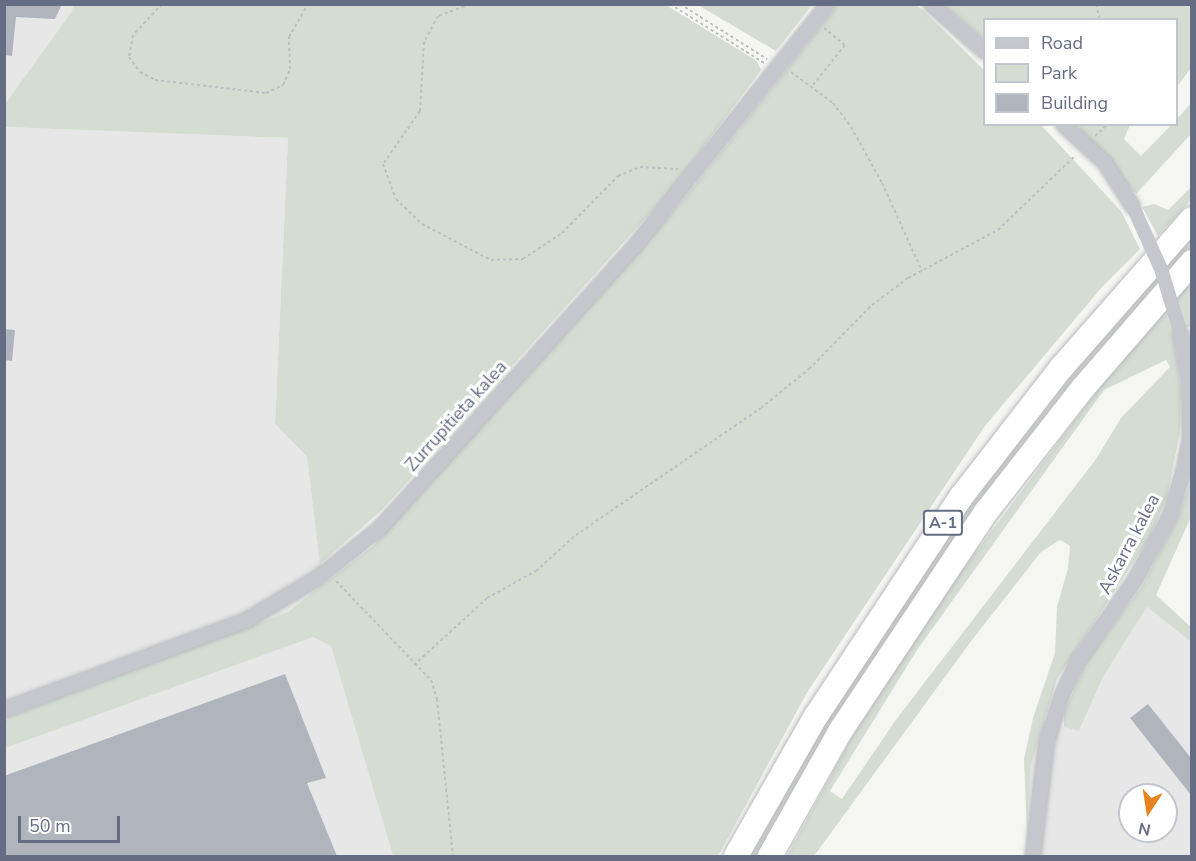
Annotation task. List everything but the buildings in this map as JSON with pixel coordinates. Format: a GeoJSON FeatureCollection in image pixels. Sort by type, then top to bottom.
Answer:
{"type":"FeatureCollection","features":[{"type":"Feature","properties":{"kind":"highway","name":"A-1"},"geometry":{"type":"LineString","coordinates":[[736,856],[816,716],[962,497],[1062,367],[1191,219]]}},
{"type":"Feature","properties":{"kind":"highway","name":"A-1"},"geometry":{"type":"LineString","coordinates":[[770,856],[841,730],[986,512],[1083,388],[1191,262]]}},
{"type":"Feature","properties":{"kind":"street","name":"Zurrupitieta kalea"},"geometry":{"type":"LineString","coordinates":[[4,710],[247,620],[328,570],[380,528],[634,246],[698,170],[772,64],[815,21],[828,4]]}},
{"type":"Feature","properties":{"kind":"street"},"geometry":{"type":"LineString","coordinates":[[931,4],[983,50]]}},
{"type":"Feature","properties":{"kind":"street","name":"Askarra kalea"},"geometry":{"type":"LineString","coordinates":[[1033,856],[1047,741],[1062,694],[1078,661],[1135,580],[1170,516],[1190,439],[1189,384],[1181,334],[1161,269],[1134,207],[1105,163],[1066,126]]}},
{"type":"Feature","properties":{"kind":"path"},"geometry":{"type":"LineString","coordinates":[[162,4],[133,35],[129,57],[140,72],[155,80],[266,93],[283,84],[287,77],[290,69],[289,37],[308,4]]}},
{"type":"Feature","properties":{"kind":"path"},"geometry":{"type":"LineString","coordinates":[[470,4],[438,16],[424,42],[420,111],[383,164],[396,199],[422,224],[491,260],[523,259],[562,233],[618,176],[640,167],[698,170]]}},
{"type":"Feature","properties":{"kind":"path"},"geometry":{"type":"LineString","coordinates":[[670,4],[812,86],[833,103],[851,127],[882,183],[922,271]]}},
{"type":"Feature","properties":{"kind":"path"},"geometry":{"type":"LineString","coordinates":[[680,4],[772,64]]}},
{"type":"Feature","properties":{"kind":"path"},"geometry":{"type":"LineString","coordinates":[[812,86],[845,45],[815,21]]}},
{"type":"Feature","properties":{"kind":"path"},"geometry":{"type":"LineString","coordinates":[[414,665],[487,598],[536,571],[576,535],[761,408],[809,369],[872,306],[922,271],[998,230],[1106,126]]}},
{"type":"Feature","properties":{"kind":"path"},"geometry":{"type":"LineString","coordinates":[[328,570],[414,665],[431,680],[437,699],[453,856]]}},
{"type":"Feature","properties":{"kind":"shaded area"},"geometry":{"type":"Polygon","coordinates":[[[5,5],[73,5],[72,11],[5,104],[5,5]]]}},
{"type":"Feature","properties":{"kind":"shaded area"},"geometry":{"type":"Polygon","coordinates":[[[4,127],[288,138],[275,424],[307,457],[331,645],[393,856],[5,856],[4,127]]]}},
{"type":"Feature","properties":{"kind":"shaded area"},"geometry":{"type":"Polygon","coordinates":[[[1147,607],[1191,642],[1191,856],[1025,856],[1031,764],[1042,720],[1079,731],[1103,677],[1147,607]]]}},
{"type":"Feature","properties":{"kind":"green space"},"geometry":{"type":"Polygon","coordinates":[[[73,5],[666,5],[757,61],[761,70],[670,191],[382,510],[320,564],[307,457],[275,424],[288,138],[5,127],[5,104],[72,11],[73,5]]]}},
{"type":"Feature","properties":{"kind":"green space"},"geometry":{"type":"Polygon","coordinates":[[[698,5],[812,5],[776,51],[698,5]]]}},
{"type":"Feature","properties":{"kind":"green space"},"geometry":{"type":"Polygon","coordinates":[[[838,5],[916,5],[983,69],[983,126],[1042,126],[1121,211],[1140,249],[1102,287],[985,426],[808,691],[718,856],[393,856],[331,646],[313,637],[5,748],[5,718],[288,612],[373,546],[684,199],[838,5]]]}},
{"type":"Feature","properties":{"kind":"green space"},"geometry":{"type":"Polygon","coordinates":[[[944,5],[1191,5],[1191,68],[1178,86],[1178,18],[983,18],[983,39],[944,5]]]}},
{"type":"Feature","properties":{"kind":"green space"},"geometry":{"type":"Polygon","coordinates":[[[1191,103],[1191,134],[1136,194],[1078,126],[1130,126],[1124,139],[1141,156],[1170,126],[1178,126],[1178,118],[1191,103]]]}},
{"type":"Feature","properties":{"kind":"green space"},"geometry":{"type":"Polygon","coordinates":[[[1191,187],[1191,200],[1158,236],[1142,207],[1154,204],[1168,210],[1191,187]]]}},
{"type":"Feature","properties":{"kind":"green space"},"geometry":{"type":"Polygon","coordinates":[[[1191,230],[1191,249],[1110,341],[760,856],[746,856],[791,773],[943,540],[1030,421],[1191,230]]]}},
{"type":"Feature","properties":{"kind":"green space"},"geometry":{"type":"Polygon","coordinates":[[[1191,281],[1191,332],[1190,327],[1173,331],[1181,390],[1180,432],[1167,497],[1150,537],[1057,679],[1031,764],[1027,833],[1024,759],[1033,718],[1055,653],[1057,607],[1068,568],[1070,546],[1060,540],[1041,552],[972,640],[814,856],[787,856],[852,737],[942,597],[1106,379],[1191,281]],[[1166,360],[1104,390],[917,650],[830,791],[842,799],[895,721],[1096,459],[1121,418],[1170,367],[1166,360]]]}},
{"type":"Feature","properties":{"kind":"green space"},"geometry":{"type":"Polygon","coordinates":[[[1191,480],[1191,517],[1156,595],[1191,627],[1191,642],[1147,607],[1103,677],[1079,731],[1064,727],[1064,714],[1086,662],[1142,586],[1177,520],[1191,480]]]}}]}
